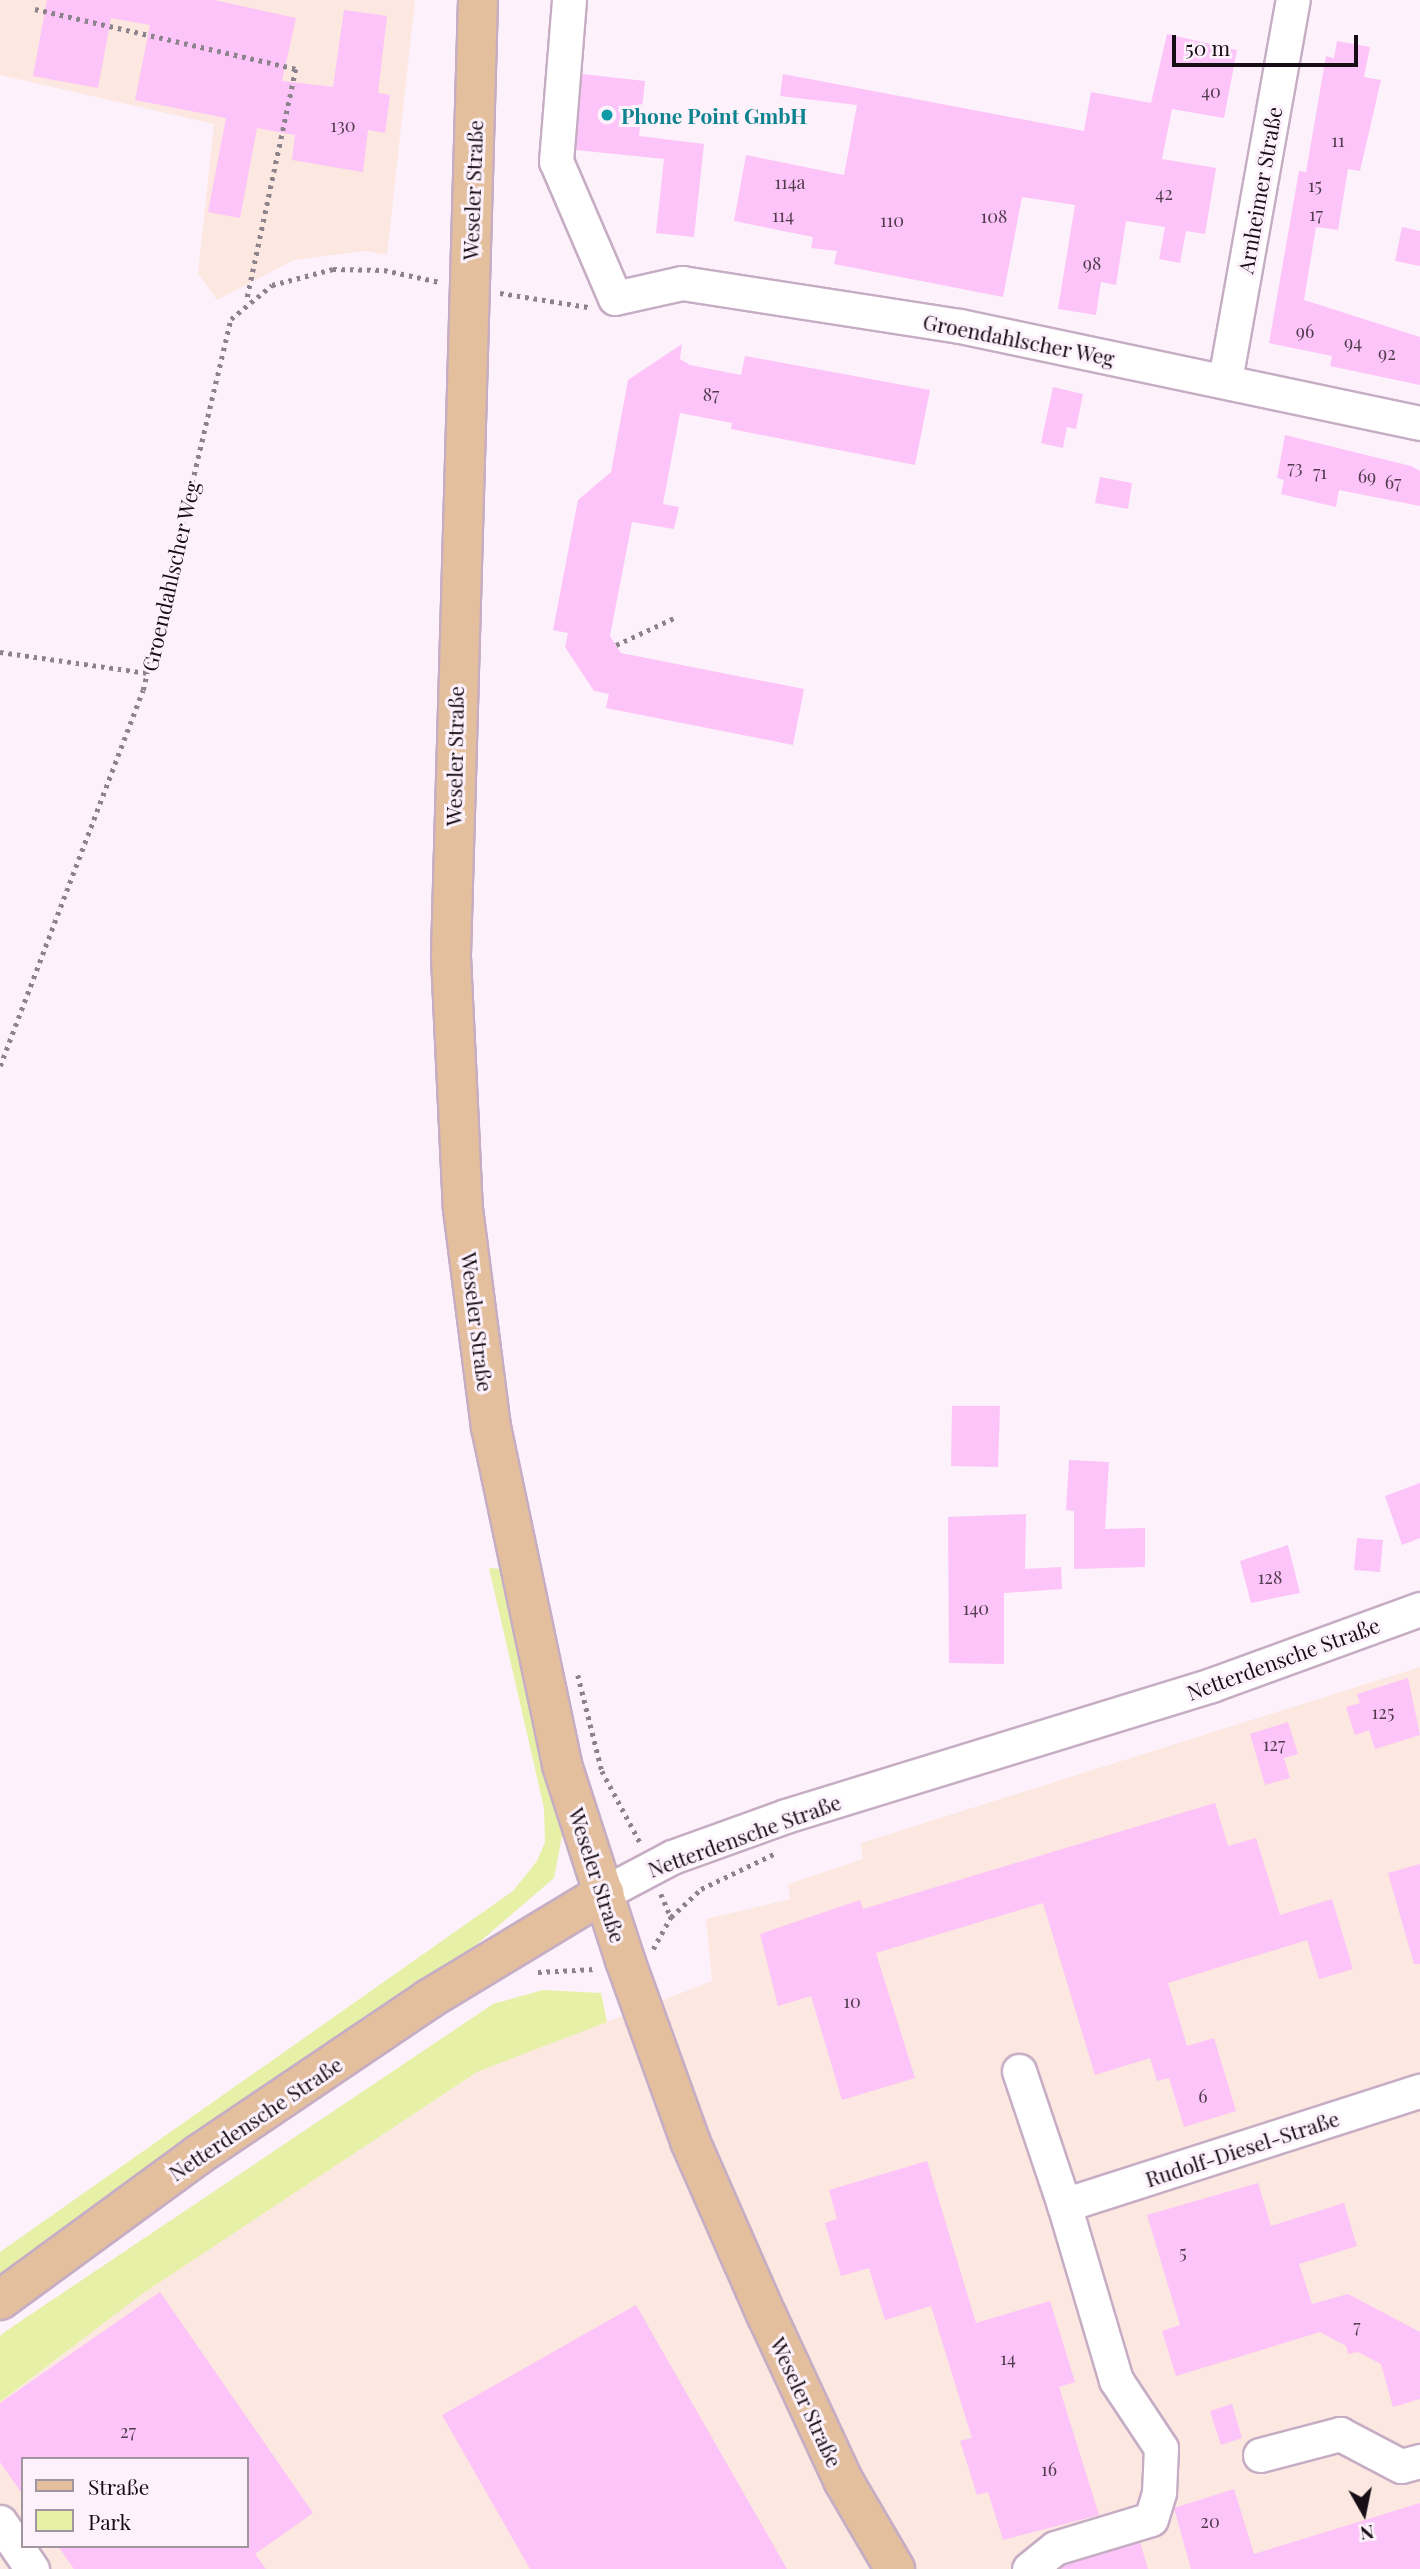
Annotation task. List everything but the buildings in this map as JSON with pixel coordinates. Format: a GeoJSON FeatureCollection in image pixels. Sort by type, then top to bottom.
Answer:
{"type":"FeatureCollection","features":[{"type":"Feature","properties":{"kind":"main road","name":"Weseler Straße"},"geometry":{"type":"LineString","coordinates":[[478,0],[480,297],[450,957],[463,1209],[491,1427],[528,1624],[562,1765],[690,2141],[843,2480],[895,2569]]}},
{"type":"Feature","properties":{"kind":"main road","name":"Netterdensche Straße"},"geometry":{"type":"LineString","coordinates":[[0,2300],[279,2101],[604,1893]]}},
{"type":"Feature","properties":{"kind":"street"},"geometry":{"type":"LineString","coordinates":[[569,0],[556,161],[615,298]]}},
{"type":"Feature","properties":{"kind":"street","name":"Arnheimer Straße"},"geometry":{"type":"LineString","coordinates":[[1224,380],[1293,0]]}},
{"type":"Feature","properties":{"kind":"street","name":"Groendahlscher Weg"},"geometry":{"type":"LineString","coordinates":[[615,298],[682,283],[960,326],[1420,423]]}},
{"type":"Feature","properties":{"kind":"street","name":"Netterdensche Straße"},"geometry":{"type":"LineString","coordinates":[[604,1893],[650,1868],[786,1816],[1185,1693],[1420,1609]]}},
{"type":"Feature","properties":{"kind":"street"},"geometry":{"type":"LineString","coordinates":[[1019,2071],[1064,2205],[1116,2380],[1161,2448],[1151,2519],[1055,2548],[1029,2569]]}},
{"type":"Feature","properties":{"kind":"street","name":"Rudolf-Diesel-Straße"},"geometry":{"type":"LineString","coordinates":[[1064,2205],[1420,2091]]}},
{"type":"Feature","properties":{"kind":"street"},"geometry":{"type":"LineString","coordinates":[[1260,2455],[1340,2434],[1401,2466],[1420,2461]]}},
{"type":"Feature","properties":{"kind":"street"},"geometry":{"type":"LineString","coordinates":[[0,2522],[32,2569]]}},
{"type":"Feature","properties":{"kind":"path"},"geometry":{"type":"LineString","coordinates":[[35,9],[296,69],[247,299]]}},
{"type":"Feature","properties":{"kind":"path"},"geometry":{"type":"LineString","coordinates":[[247,299],[297,275],[333,269],[384,270],[480,297],[492,292],[596,308],[615,298]]}},
{"type":"Feature","properties":{"kind":"path","name":"Groendahlscher Weg"},"geometry":{"type":"LineString","coordinates":[[0,1066],[147,673],[231,319],[247,299]]}},
{"type":"Feature","properties":{"kind":"path"},"geometry":{"type":"LineString","coordinates":[[616,645],[674,618]]}},
{"type":"Feature","properties":{"kind":"path"},"geometry":{"type":"LineString","coordinates":[[0,652],[147,673]]}},
{"type":"Feature","properties":{"kind":"path"},"geometry":{"type":"LineString","coordinates":[[575,1664],[602,1771],[671,1917]]}},
{"type":"Feature","properties":{"kind":"shaded area"},"geometry":{"type":"Polygon","coordinates":[[[0,0],[415,0],[387,255],[365,251],[294,260],[217,300],[198,273],[214,124],[0,75],[0,0]]]}},
{"type":"Feature","properties":{"kind":"shaded area"},"geometry":{"type":"Polygon","coordinates":[[[1420,1667],[1420,2569],[0,2569],[0,2402],[142,2294],[477,2072],[712,1981],[706,1919],[790,1899],[788,1884],[863,1859],[861,1843],[1420,1667]]]}},
{"type":"Feature","properties":{"kind":"green space"},"geometry":{"type":"Polygon","coordinates":[[[489,1568],[501,1569],[563,1831],[554,1878],[461,1958],[0,2279],[0,2252],[513,1891],[537,1861],[545,1842],[544,1808],[489,1568]]]}},
{"type":"Feature","properties":{"kind":"green space"},"geometry":{"type":"Polygon","coordinates":[[[543,1990],[601,1993],[607,2022],[477,2072],[142,2294],[0,2402],[0,2336],[6,2331],[493,2004],[543,1990]]]}},
{"type":"Feature","properties":{"kind":"place","name":"Phone Point GmbH"},"geometry":{"type":"Point","coordinates":[607,115]}}]}
